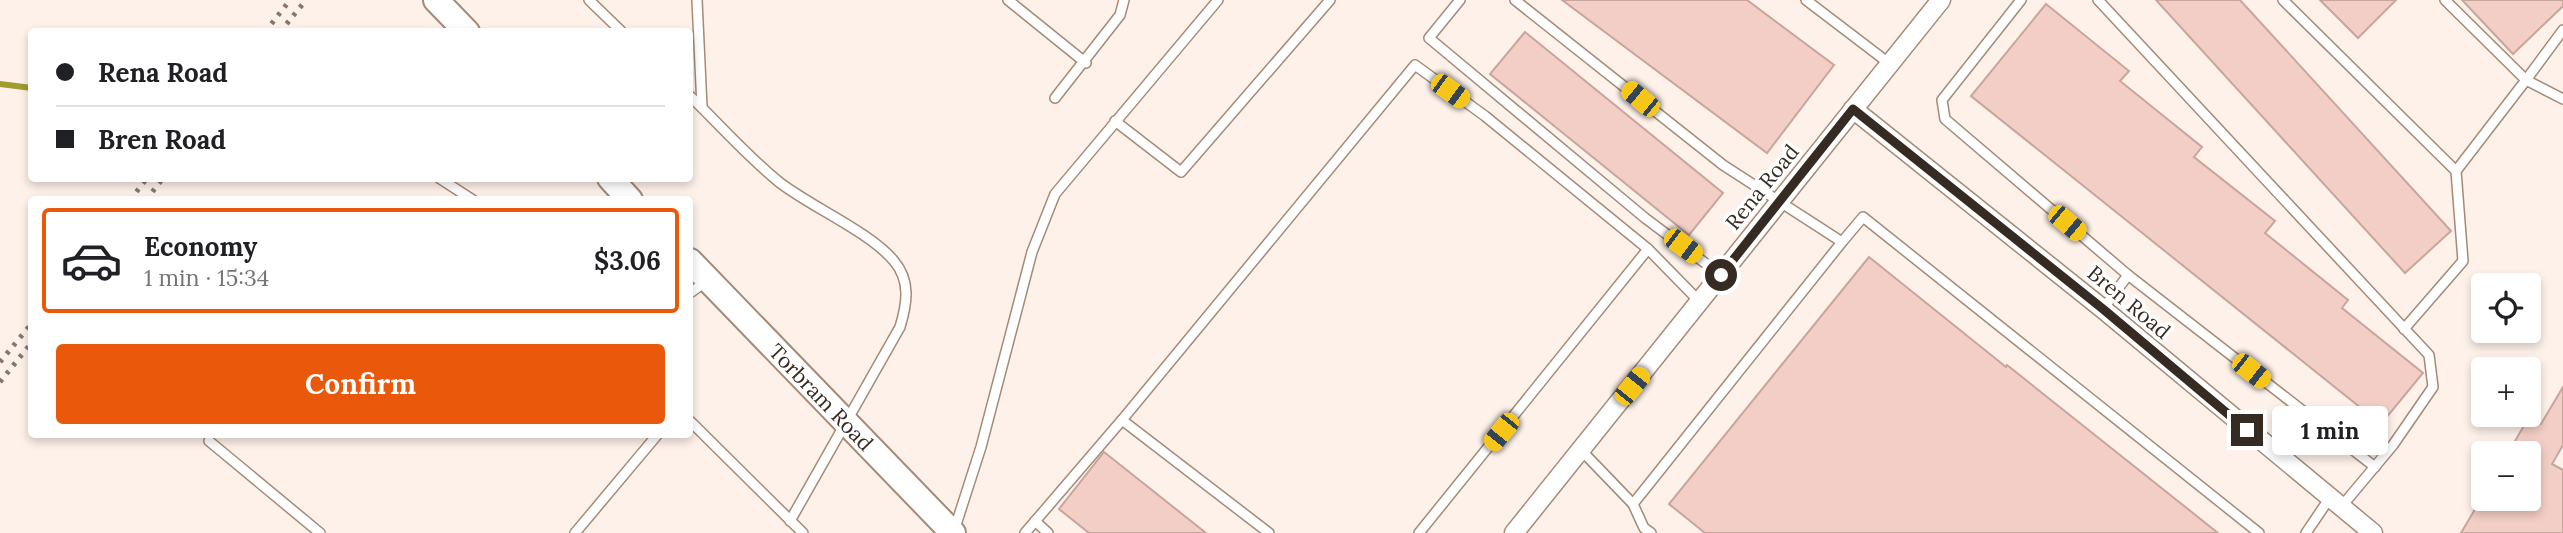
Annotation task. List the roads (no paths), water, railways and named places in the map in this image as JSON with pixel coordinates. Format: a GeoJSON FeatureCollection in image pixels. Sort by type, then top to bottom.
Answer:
{"type":"FeatureCollection","features":[{"type":"Feature","properties":{"kind":"main road"},"geometry":{"type":"LineString","coordinates":[[436,0],[463,28]]}},
{"type":"Feature","properties":{"kind":"main road"},"geometry":{"type":"LineString","coordinates":[[614,182],[626,196]]}},
{"type":"Feature","properties":{"kind":"main road","name":"Torbram Road"},"geometry":{"type":"LineString","coordinates":[[693,269],[699,286],[954,533]]}},
{"type":"Feature","properties":{"kind":"street","name":"Rena Road"},"geometry":{"type":"LineString","coordinates":[[1514,533],[1941,0]]}},
{"type":"Feature","properties":{"kind":"street","name":"Bren Road"},"geometry":{"type":"LineString","coordinates":[[1853,109],[2103,309],[2373,533]]}},
{"type":"Feature","properties":{"kind":"lane"},"geometry":{"type":"LineString","coordinates":[[589,0],[618,28]]}},
{"type":"Feature","properties":{"kind":"lane"},"geometry":{"type":"LineString","coordinates":[[697,0],[702,107]]}},
{"type":"Feature","properties":{"kind":"lane"},"geometry":{"type":"LineString","coordinates":[[1008,0],[1086,63]]}},
{"type":"Feature","properties":{"kind":"lane"},"geometry":{"type":"LineString","coordinates":[[1055,99],[1086,63],[1120,15],[1124,0]]}},
{"type":"Feature","properties":{"kind":"lane"},"geometry":{"type":"LineString","coordinates":[[954,533],[1041,226],[1055,194],[1218,0]]}},
{"type":"Feature","properties":{"kind":"lane"},"geometry":{"type":"LineString","coordinates":[[1115,121],[1181,173],[1330,0]]}},
{"type":"Feature","properties":{"kind":"lane"},"geometry":{"type":"LineString","coordinates":[[1460,0],[1429,38],[1645,218],[1721,275]]}},
{"type":"Feature","properties":{"kind":"lane"},"geometry":{"type":"LineString","coordinates":[[1515,0],[1723,165],[1781,200],[1842,242]]}},
{"type":"Feature","properties":{"kind":"lane"},"geometry":{"type":"LineString","coordinates":[[1806,0],[1890,64]]}},
{"type":"Feature","properties":{"kind":"lane"},"geometry":{"type":"LineString","coordinates":[[2021,0],[1942,100],[1945,119],[2128,275],[2375,467]]}},
{"type":"Feature","properties":{"kind":"lane"},"geometry":{"type":"LineString","coordinates":[[2098,0],[2429,355],[2433,387],[2375,467],[2306,533]]}},
{"type":"Feature","properties":{"kind":"lane"},"geometry":{"type":"LineString","coordinates":[[2283,0],[2456,171],[2463,261],[2404,329]]}},
{"type":"Feature","properties":{"kind":"lane"},"geometry":{"type":"LineString","coordinates":[[2445,0],[2526,80],[2563,100]]}},
{"type":"Feature","properties":{"kind":"lane"},"geometry":{"type":"LineString","coordinates":[[2456,171],[2563,30]]}},
{"type":"Feature","properties":{"kind":"lane"},"geometry":{"type":"LineString","coordinates":[[1025,533],[1122,420],[1415,65],[1485,116],[1648,249],[1699,301]]}},
{"type":"Feature","properties":{"kind":"lane"},"geometry":{"type":"LineString","coordinates":[[693,99],[778,181],[877,244],[895,262],[906,285],[907,303],[900,327],[790,521]]}},
{"type":"Feature","properties":{"kind":"lane"},"geometry":{"type":"LineString","coordinates":[[445,182],[467,196]]}},
{"type":"Feature","properties":{"kind":"lane"},"geometry":{"type":"LineString","coordinates":[[1633,504],[1863,217],[2259,533]]}},
{"type":"Feature","properties":{"kind":"lane"},"geometry":{"type":"LineString","coordinates":[[1419,533],[1648,249]]}},
{"type":"Feature","properties":{"kind":"lane"},"geometry":{"type":"LineString","coordinates":[[2103,309],[2128,275]]}},
{"type":"Feature","properties":{"kind":"lane"},"geometry":{"type":"LineString","coordinates":[[1122,420],[1269,533]]}},
{"type":"Feature","properties":{"kind":"lane"},"geometry":{"type":"LineString","coordinates":[[693,424],[803,533]]}},
{"type":"Feature","properties":{"kind":"lane"},"geometry":{"type":"LineString","coordinates":[[575,533],[655,438]]}},
{"type":"Feature","properties":{"kind":"lane"},"geometry":{"type":"LineString","coordinates":[[209,441],[320,533]]}},
{"type":"Feature","properties":{"kind":"lane"},"geometry":{"type":"LineString","coordinates":[[1581,450],[1633,504],[1644,528],[1651,533]]}},
{"type":"Feature","properties":{"kind":"lane"},"geometry":{"type":"LineString","coordinates":[[1035,522],[1048,533]]}},
{"type":"Feature","properties":{"kind":"waterway"},"geometry":{"type":"LineString","coordinates":[[0,84],[28,88]]}},
{"type":"Feature","properties":{"kind":"railway"},"geometry":{"type":"LineString","coordinates":[[268,28],[290,0]]}},
{"type":"Feature","properties":{"kind":"railway"},"geometry":{"type":"LineString","coordinates":[[283,28],[306,0]]}},
{"type":"Feature","properties":{"kind":"railway"},"geometry":{"type":"LineString","coordinates":[[133,196],[144,182]]}},
{"type":"Feature","properties":{"kind":"railway"},"geometry":{"type":"LineString","coordinates":[[149,196],[160,182]]}},
{"type":"Feature","properties":{"kind":"railway"},"geometry":{"type":"LineString","coordinates":[[0,362],[28,328]]}},
{"type":"Feature","properties":{"kind":"railway"},"geometry":{"type":"LineString","coordinates":[[0,382],[28,347]]}}]}
